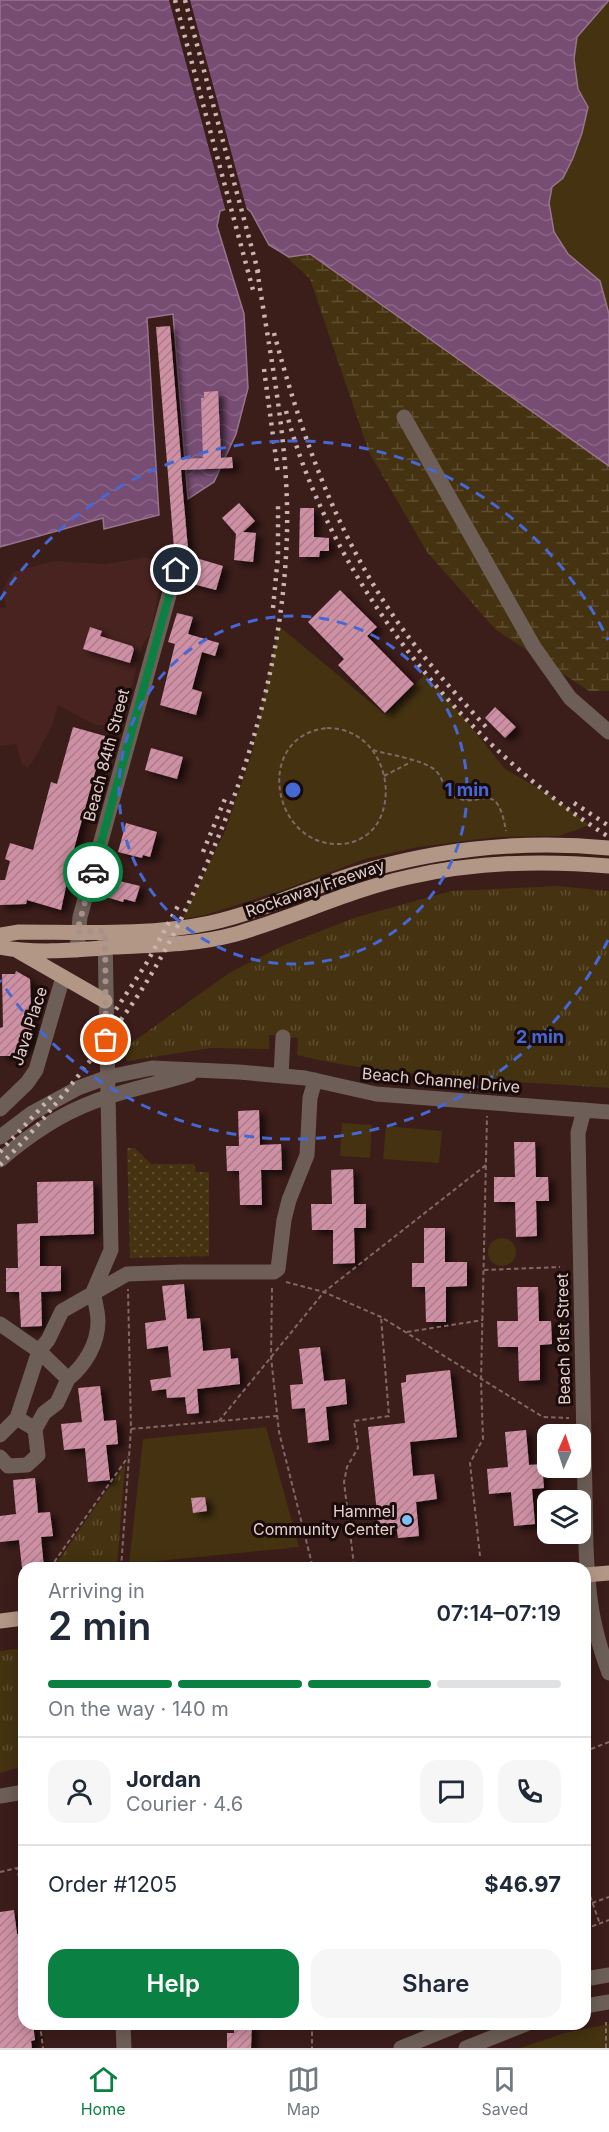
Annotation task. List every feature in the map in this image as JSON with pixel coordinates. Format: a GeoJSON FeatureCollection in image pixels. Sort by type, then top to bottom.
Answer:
{"type":"FeatureCollection","features":[{"type":"Feature","properties":{"kind":"main road","name":"Rockaway Freeway"},"geometry":{"type":"LineString","coordinates":[[105,931],[169,929],[225,920],[356,874],[433,855],[518,846],[561,845],[609,848]]}},
{"type":"Feature","properties":{"kind":"main road","name":"Rockaway Freeway"},"geometry":{"type":"LineString","coordinates":[[105,948],[180,944],[217,938],[262,925],[346,894],[428,873],[518,863],[609,866]]}},
{"type":"Feature","properties":{"kind":"main road"},"geometry":{"type":"LineString","coordinates":[[0,935],[19,932],[105,931]]}},
{"type":"Feature","properties":{"kind":"main road"},"geometry":{"type":"LineString","coordinates":[[0,947],[18,951],[105,948]]}},
{"type":"Feature","properties":{"kind":"main road"},"geometry":{"type":"LineString","coordinates":[[18,951],[105,1001]]}},
{"type":"Feature","properties":{"kind":"main road"},"geometry":{"type":"LineString","coordinates":[[591,1575],[609,1573]]}},
{"type":"Feature","properties":{"kind":"main road"},"geometry":{"type":"LineString","coordinates":[[0,1621],[18,1619]]}},
{"type":"Feature","properties":{"kind":"street"},"geometry":{"type":"LineString","coordinates":[[404,417],[534,647],[570,698],[609,732]]}},
{"type":"Feature","properties":{"kind":"street","name":"Beach 84th Street"},"geometry":{"type":"LineString","coordinates":[[77,950],[77,932],[176,570]]}},
{"type":"Feature","properties":{"kind":"street"},"geometry":{"type":"LineString","coordinates":[[3,1467],[27,1465],[38,1455],[35,1429],[44,1413],[57,1403],[68,1379],[81,1368],[94,1344],[98,1321],[93,1292],[111,1250],[105,931]]}},
{"type":"Feature","properties":{"kind":"street","name":"Java Place"},"geometry":{"type":"LineString","coordinates":[[0,1109],[27,1083],[36,1070],[63,976]]}},
{"type":"Feature","properties":{"kind":"street"},"geometry":{"type":"LineString","coordinates":[[281,1076],[283,1037]]}},
{"type":"Feature","properties":{"kind":"street","name":"Beach Channel Drive"},"geometry":{"type":"LineString","coordinates":[[108,1077],[152,1068],[281,1076],[315,1080],[364,1092],[609,1112]]}},
{"type":"Feature","properties":{"kind":"street","name":"Beach Channel Drive"},"geometry":{"type":"LineString","coordinates":[[108,1097],[199,1071]]}},
{"type":"Feature","properties":{"kind":"street"},"geometry":{"type":"LineString","coordinates":[[0,1137],[32,1113],[63,1095],[108,1077]]}},
{"type":"Feature","properties":{"kind":"street"},"geometry":{"type":"LineString","coordinates":[[0,1435],[17,1418],[39,1351],[48,1340],[62,1311],[93,1292],[127,1274],[274,1272],[278,1269],[289,1200],[307,1155],[310,1098],[315,1080]]}},
{"type":"Feature","properties":{"kind":"street"},"geometry":{"type":"LineString","coordinates":[[0,1160],[45,1126],[71,1111],[108,1097]]}},
{"type":"Feature","properties":{"kind":"street","name":"Beach 81st Street"},"geometry":{"type":"LineString","coordinates":[[584,1110],[578,1133],[586,1562]]}},
{"type":"Feature","properties":{"kind":"street"},"geometry":{"type":"LineString","coordinates":[[0,1324],[39,1351],[68,1379]]}},
{"type":"Feature","properties":{"kind":"street"},"geometry":{"type":"LineString","coordinates":[[17,1418],[35,1429]]}},
{"type":"Feature","properties":{"kind":"street","name":"Beach 81st Street"},"geometry":{"type":"LineString","coordinates":[[591,1608],[594,1627],[609,1673]]}},
{"type":"Feature","properties":{"kind":"street"},"geometry":{"type":"LineString","coordinates":[[0,1796],[18,1793]]}},
{"type":"Feature","properties":{"kind":"street"},"geometry":{"type":"LineString","coordinates":[[591,1978],[609,1975]]}},
{"type":"Feature","properties":{"kind":"street"},"geometry":{"type":"LineString","coordinates":[[591,2005],[609,2002]]}},
{"type":"Feature","properties":{"kind":"street"},"geometry":{"type":"LineString","coordinates":[[123,2030],[124,2048]]}},
{"type":"Feature","properties":{"kind":"street"},"geometry":{"type":"LineString","coordinates":[[401,2048],[445,2030]]}},
{"type":"Feature","properties":{"kind":"street"},"geometry":{"type":"LineString","coordinates":[[466,2048],[511,2030]]}},
{"type":"Feature","properties":{"kind":"path"},"geometry":{"type":"LineString","coordinates":[[338,728],[353,732],[367,742],[372,750],[384,776],[387,792],[385,808],[377,823],[356,840],[344,844],[329,844],[314,839],[299,829],[285,809],[279,792],[278,774],[291,746],[314,729],[338,728]]}},
{"type":"Feature","properties":{"kind":"path"},"geometry":{"type":"LineString","coordinates":[[372,750],[429,766],[437,772],[447,790],[462,800],[486,798],[496,801],[501,809],[507,834]]}},
{"type":"Feature","properties":{"kind":"path"},"geometry":{"type":"LineString","coordinates":[[384,776],[413,761]]}},
{"type":"Feature","properties":{"kind":"path"},"geometry":{"type":"LineString","coordinates":[[480,1556],[470,1463],[483,1439],[481,1380],[487,1102]]}},
{"type":"Feature","properties":{"kind":"path"},"geometry":{"type":"LineString","coordinates":[[219,1421],[324,1292],[486,1164]]}},
{"type":"Feature","properties":{"kind":"path"},"geometry":{"type":"LineString","coordinates":[[484,1270],[560,1267]]}},
{"type":"Feature","properties":{"kind":"path"},"geometry":{"type":"LineString","coordinates":[[272,1279],[271,1357],[279,1432],[312,1562]]}},
{"type":"Feature","properties":{"kind":"path"},"geometry":{"type":"LineString","coordinates":[[282,1281],[324,1292],[381,1317],[543,1418],[583,1419]]}},
{"type":"Feature","properties":{"kind":"path"},"geometry":{"type":"LineString","coordinates":[[121,1562],[131,1429],[128,1283]]}},
{"type":"Feature","properties":{"kind":"path"},"geometry":{"type":"LineString","coordinates":[[354,1562],[344,1482],[347,1467],[358,1448],[354,1421],[389,1416],[381,1317]]}},
{"type":"Feature","properties":{"kind":"path"},"geometry":{"type":"LineString","coordinates":[[407,1332],[483,1320]]}},
{"type":"Feature","properties":{"kind":"path"},"geometry":{"type":"LineString","coordinates":[[131,1429],[277,1416]]}},
{"type":"Feature","properties":{"kind":"path"},"geometry":{"type":"LineString","coordinates":[[54,1562],[130,1455]]}},
{"type":"Feature","properties":{"kind":"path"},"geometry":{"type":"LineString","coordinates":[[591,1749],[609,1742]]}},
{"type":"Feature","properties":{"kind":"path"},"geometry":{"type":"LineString","coordinates":[[0,1872],[16,1868],[18,1876]]}},
{"type":"Feature","properties":{"kind":"path"},"geometry":{"type":"LineString","coordinates":[[592,1903],[609,1897]]}},
{"type":"Feature","properties":{"kind":"path"},"geometry":{"type":"LineString","coordinates":[[591,1900],[600,1923]]}},
{"type":"Feature","properties":{"kind":"path"},"geometry":{"type":"LineString","coordinates":[[591,1927],[609,1920]]}},
{"type":"Feature","properties":{"kind":"path"},"geometry":{"type":"LineString","coordinates":[[606,2022],[606,2048]]}},
{"type":"Feature","properties":{"kind":"path"},"geometry":{"type":"LineString","coordinates":[[41,2030],[43,2048]]}},
{"type":"Feature","properties":{"kind":"path"},"geometry":{"type":"LineString","coordinates":[[312,2030],[312,2048]]}},
{"type":"Feature","properties":{"kind":"shaded area"},"geometry":{"type":"Polygon","coordinates":[[[148,557],[162,575],[150,634],[143,644],[121,726],[95,725],[58,705],[52,726],[27,768],[22,764],[16,744],[0,746],[0,608],[6,608],[2,591],[13,572],[53,561],[106,564],[148,557]]]}},
{"type":"Feature","properties":{"kind":"green space"},"geometry":{"type":"Polygon","coordinates":[[[609,0],[609,347],[531,186],[553,58],[609,0]]]}},
{"type":"Feature","properties":{"kind":"green space"},"geometry":{"type":"Polygon","coordinates":[[[281,252],[310,254],[609,466],[609,691],[589,691],[496,630],[427,552],[369,452],[310,279],[281,252]]]}},
{"type":"Feature","properties":{"kind":"green space"},"geometry":{"type":"Polygon","coordinates":[[[279,626],[386,715],[425,674],[505,769],[549,794],[590,825],[559,836],[497,837],[418,847],[365,859],[278,892],[205,915],[182,919],[225,831],[252,753],[279,626]]]}},
{"type":"Feature","properties":{"kind":"green space"},"geometry":{"type":"Polygon","coordinates":[[[558,886],[609,891],[609,1088],[452,1078],[373,1069],[297,1055],[298,1038],[269,1035],[269,1049],[211,1048],[127,1061],[123,1049],[229,973],[282,946],[357,917],[451,891],[558,886]]]}},
{"type":"Feature","properties":{"kind":"green space"},"geometry":{"type":"Polygon","coordinates":[[[342,1123],[372,1125],[370,1158],[340,1156],[342,1123]]]}},
{"type":"Feature","properties":{"kind":"green space"},"geometry":{"type":"Polygon","coordinates":[[[386,1126],[442,1131],[439,1163],[383,1159],[386,1126]]]}},
{"type":"Feature","properties":{"kind":"green space"},"geometry":{"type":"Polygon","coordinates":[[[127,1148],[135,1148],[151,1164],[194,1164],[196,1172],[209,1172],[209,1256],[130,1258],[127,1148]]]}},
{"type":"Feature","properties":{"kind":"green space"},"geometry":{"type":"Polygon","coordinates":[[[502,1238],[512,1242],[516,1252],[512,1262],[502,1266],[492,1262],[488,1252],[492,1242],[502,1238]]]}},
{"type":"Feature","properties":{"kind":"green space"},"geometry":{"type":"Polygon","coordinates":[[[266,1427],[299,1547],[129,1562],[143,1439],[266,1427]]]}},
{"type":"Feature","properties":{"kind":"green space"},"geometry":{"type":"Polygon","coordinates":[[[125,1464],[117,1562],[57,1562],[125,1464]]]}},
{"type":"Feature","properties":{"kind":"green space"},"geometry":{"type":"Polygon","coordinates":[[[18,1649],[18,1769],[0,1773],[0,1651],[18,1649]]]}},
{"type":"Feature","properties":{"kind":"green space"},"geometry":{"type":"Polygon","coordinates":[[[609,2024],[609,2048],[520,2048],[565,2033],[591,2030],[591,2028],[609,2024]]]}},
{"type":"Feature","properties":{"kind":"water"},"geometry":{"type":"Polygon","coordinates":[[[0,0],[609,0],[577,37],[574,59],[578,89],[588,107],[573,158],[563,178],[552,187],[549,203],[554,232],[568,254],[600,281],[609,314],[609,466],[310,254],[289,257],[269,245],[251,212],[242,204],[220,211],[217,226],[244,314],[248,388],[236,434],[214,482],[188,499],[173,314],[147,318],[159,515],[104,529],[103,518],[0,547],[0,0]]]}},
{"type":"Feature","properties":{"kind":"pier"},"geometry":{"type":"Polygon","coordinates":[[[169,0],[190,0],[248,214],[242,207],[226,212],[169,0]]]}},
{"type":"Feature","properties":{"kind":"building"},"geometry":{"type":"Polygon","coordinates":[[[170,326],[181,459],[203,458],[201,398],[204,398],[204,392],[218,391],[221,458],[232,457],[233,468],[181,470],[189,560],[180,561],[175,561],[156,327],[170,326]]]}},
{"type":"Feature","properties":{"kind":"building"},"geometry":{"type":"Polygon","coordinates":[[[239,503],[255,521],[243,532],[256,533],[253,562],[234,560],[236,534],[222,518],[239,503]]]}},
{"type":"Feature","properties":{"kind":"building"},"geometry":{"type":"Polygon","coordinates":[[[300,508],[314,508],[314,537],[329,538],[329,551],[320,551],[319,557],[299,557],[300,508]]]}},
{"type":"Feature","properties":{"kind":"building"},"geometry":{"type":"Polygon","coordinates":[[[196,558],[223,566],[216,590],[189,583],[196,558]]]}},
{"type":"Feature","properties":{"kind":"building"},"geometry":{"type":"Polygon","coordinates":[[[340,590],[377,627],[367,636],[414,684],[385,713],[338,665],[344,659],[308,622],[340,590]]]}},
{"type":"Feature","properties":{"kind":"building"},"geometry":{"type":"Polygon","coordinates":[[[177,613],[193,617],[188,634],[219,643],[215,656],[202,652],[192,689],[202,692],[196,715],[160,705],[175,644],[168,642],[177,613]]]}},
{"type":"Feature","properties":{"kind":"building"},"geometry":{"type":"Polygon","coordinates":[[[90,627],[102,631],[100,636],[132,646],[134,649],[130,663],[83,649],[90,627]]]}},
{"type":"Feature","properties":{"kind":"building"},"geometry":{"type":"Polygon","coordinates":[[[495,707],[516,727],[505,738],[485,718],[495,707]]]}},
{"type":"Feature","properties":{"kind":"building"},"geometry":{"type":"Polygon","coordinates":[[[73,727],[105,736],[69,867],[74,868],[70,883],[67,882],[61,910],[27,900],[26,904],[0,905],[0,880],[5,880],[10,861],[5,859],[10,843],[33,850],[51,782],[57,784],[73,727]]]}},
{"type":"Feature","properties":{"kind":"building"},"geometry":{"type":"Polygon","coordinates":[[[151,748],[183,757],[177,779],[145,770],[151,748]]]}},
{"type":"Feature","properties":{"kind":"building"},"geometry":{"type":"Polygon","coordinates":[[[126,823],[157,832],[150,857],[143,855],[142,858],[118,852],[126,823]]]}},
{"type":"Feature","properties":{"kind":"building"},"geometry":{"type":"Polygon","coordinates":[[[111,879],[140,886],[135,902],[124,899],[123,902],[106,897],[111,879]]]}},
{"type":"Feature","properties":{"kind":"building"},"geometry":{"type":"Polygon","coordinates":[[[16,971],[30,979],[32,1039],[30,1039],[30,1044],[14,1056],[0,1056],[0,1028],[3,1027],[2,974],[15,974],[16,971]]]}},
{"type":"Feature","properties":{"kind":"building"},"geometry":{"type":"Polygon","coordinates":[[[259,1110],[260,1145],[281,1144],[282,1170],[261,1170],[262,1205],[240,1205],[239,1171],[227,1171],[226,1146],[239,1146],[238,1111],[259,1110]]]}},
{"type":"Feature","properties":{"kind":"building"},"geometry":{"type":"Polygon","coordinates":[[[514,1142],[535,1142],[536,1177],[548,1177],[549,1201],[536,1201],[537,1236],[516,1237],[515,1202],[494,1202],[494,1177],[515,1177],[514,1142]]]}},
{"type":"Feature","properties":{"kind":"building"},"geometry":{"type":"Polygon","coordinates":[[[353,1169],[354,1204],[366,1204],[366,1228],[354,1228],[355,1263],[333,1264],[333,1230],[312,1230],[311,1204],[332,1204],[331,1170],[353,1169]]]}},
{"type":"Feature","properties":{"kind":"building"},"geometry":{"type":"Polygon","coordinates":[[[93,1181],[94,1234],[40,1236],[40,1266],[61,1266],[61,1291],[41,1292],[42,1326],[21,1327],[19,1292],[6,1292],[6,1268],[18,1268],[17,1224],[38,1223],[37,1182],[93,1181]]]}},
{"type":"Feature","properties":{"kind":"building"},"geometry":{"type":"Polygon","coordinates":[[[424,1228],[445,1228],[445,1262],[467,1262],[467,1286],[446,1287],[446,1322],[426,1322],[425,1287],[412,1287],[412,1263],[424,1263],[424,1228]]]}},
{"type":"Feature","properties":{"kind":"building"},"geometry":{"type":"Polygon","coordinates":[[[184,1284],[187,1319],[200,1318],[203,1351],[230,1348],[231,1359],[238,1358],[240,1382],[240,1384],[197,1389],[199,1413],[187,1414],[185,1397],[167,1398],[166,1389],[152,1391],[150,1380],[171,1377],[168,1346],[147,1349],[145,1323],[166,1320],[162,1286],[184,1284]]]}},
{"type":"Feature","properties":{"kind":"building"},"geometry":{"type":"Polygon","coordinates":[[[517,1287],[538,1287],[539,1321],[551,1321],[552,1344],[540,1345],[540,1380],[519,1381],[518,1347],[498,1347],[497,1321],[518,1321],[517,1287]]]}},
{"type":"Feature","properties":{"kind":"building"},"geometry":{"type":"Polygon","coordinates":[[[320,1347],[324,1381],[345,1379],[347,1404],[326,1407],[329,1440],[308,1443],[305,1408],[292,1409],[290,1385],[303,1384],[299,1349],[320,1347]]]}},
{"type":"Feature","properties":{"kind":"building"},"geometry":{"type":"Polygon","coordinates":[[[450,1370],[457,1437],[410,1442],[413,1476],[434,1474],[437,1499],[416,1502],[419,1536],[398,1538],[397,1530],[379,1532],[368,1427],[405,1423],[401,1383],[406,1382],[406,1375],[450,1370]]]}},
{"type":"Feature","properties":{"kind":"building"},"geometry":{"type":"Polygon","coordinates":[[[100,1386],[104,1421],[116,1420],[118,1444],[106,1445],[110,1480],[88,1482],[85,1448],[64,1450],[61,1424],[82,1422],[78,1388],[100,1386]]]}},
{"type":"Feature","properties":{"kind":"building"},"geometry":{"type":"Polygon","coordinates":[[[526,1430],[529,1465],[537,1464],[537,1478],[543,1478],[544,1488],[532,1489],[535,1524],[514,1526],[511,1492],[489,1494],[487,1469],[508,1467],[505,1432],[526,1430]]]}},
{"type":"Feature","properties":{"kind":"building"},"geometry":{"type":"Polygon","coordinates":[[[35,1478],[38,1513],[50,1512],[53,1536],[41,1537],[43,1562],[21,1562],[19,1540],[0,1542],[0,1516],[16,1514],[13,1480],[35,1478]]]}},
{"type":"Feature","properties":{"kind":"building"},"geometry":{"type":"Polygon","coordinates":[[[205,1497],[207,1511],[193,1513],[191,1498],[205,1497]]]}},
{"type":"Feature","properties":{"kind":"building"},"geometry":{"type":"Polygon","coordinates":[[[14,1910],[18,1934],[18,2030],[34,2030],[35,2040],[31,2041],[32,2048],[0,2048],[0,1912],[14,1910]]]}},
{"type":"Feature","properties":{"kind":"building"},"geometry":{"type":"Polygon","coordinates":[[[234,2030],[252,2030],[251,2048],[227,2048],[227,2033],[234,2033],[234,2030]]]}},
{"type":"Feature","properties":{"kind":"railway"},"geometry":{"type":"LineString","coordinates":[[175,0],[253,290]]}},
{"type":"Feature","properties":{"kind":"railway"},"geometry":{"type":"LineString","coordinates":[[185,0],[259,275]]}},
{"type":"Feature","properties":{"kind":"railway"},"geometry":{"type":"LineString","coordinates":[[0,1165],[39,1124],[75,1080],[119,1023],[156,966],[183,915],[217,839],[234,797],[261,711],[279,622],[287,532],[287,499],[278,400],[257,269]]}},
{"type":"Feature","properties":{"kind":"railway"},"geometry":{"type":"LineString","coordinates":[[274,333],[321,479],[353,548],[371,581],[414,644],[486,727]]}},
{"type":"Feature","properties":{"kind":"railway"},"geometry":{"type":"LineString","coordinates":[[264,369],[278,473]]}},
{"type":"Feature","properties":{"kind":"railway"},"geometry":{"type":"LineString","coordinates":[[286,411],[307,474],[335,536],[369,596],[409,653],[454,706],[503,755],[555,799],[609,837]]}},
{"type":"Feature","properties":{"kind":"railway"},"geometry":{"type":"LineString","coordinates":[[273,608],[278,556],[278,506]]}},
{"type":"Feature","properties":{"kind":"railway"},"geometry":{"type":"LineString","coordinates":[[203,852],[227,794]]}},
{"type":"Feature","properties":{"kind":"railway"},"geometry":{"type":"LineString","coordinates":[[574,803],[609,826]]}},
{"type":"Feature","properties":{"kind":"railway"},"geometry":{"type":"LineString","coordinates":[[101,1032],[146,964],[178,906]]}},
{"type":"Feature","properties":{"kind":"railway"},"geometry":{"type":"LineString","coordinates":[[0,1152],[52,1096]]}},
{"type":"Feature","properties":{"kind":"way so far"},"geometry":{"type":"LineString","coordinates":[[93,872],[77,932],[105,931],[106,1040]]}},
{"type":"Feature","properties":{"kind":"place","name":"Hammel Community Center"},"geometry":{"type":"Point","coordinates":[407,1520]}},
{"type":"Feature","properties":{"kind":"route"},"geometry":{"type":"LineString","coordinates":[[93,872],[176,570]]}}]}
